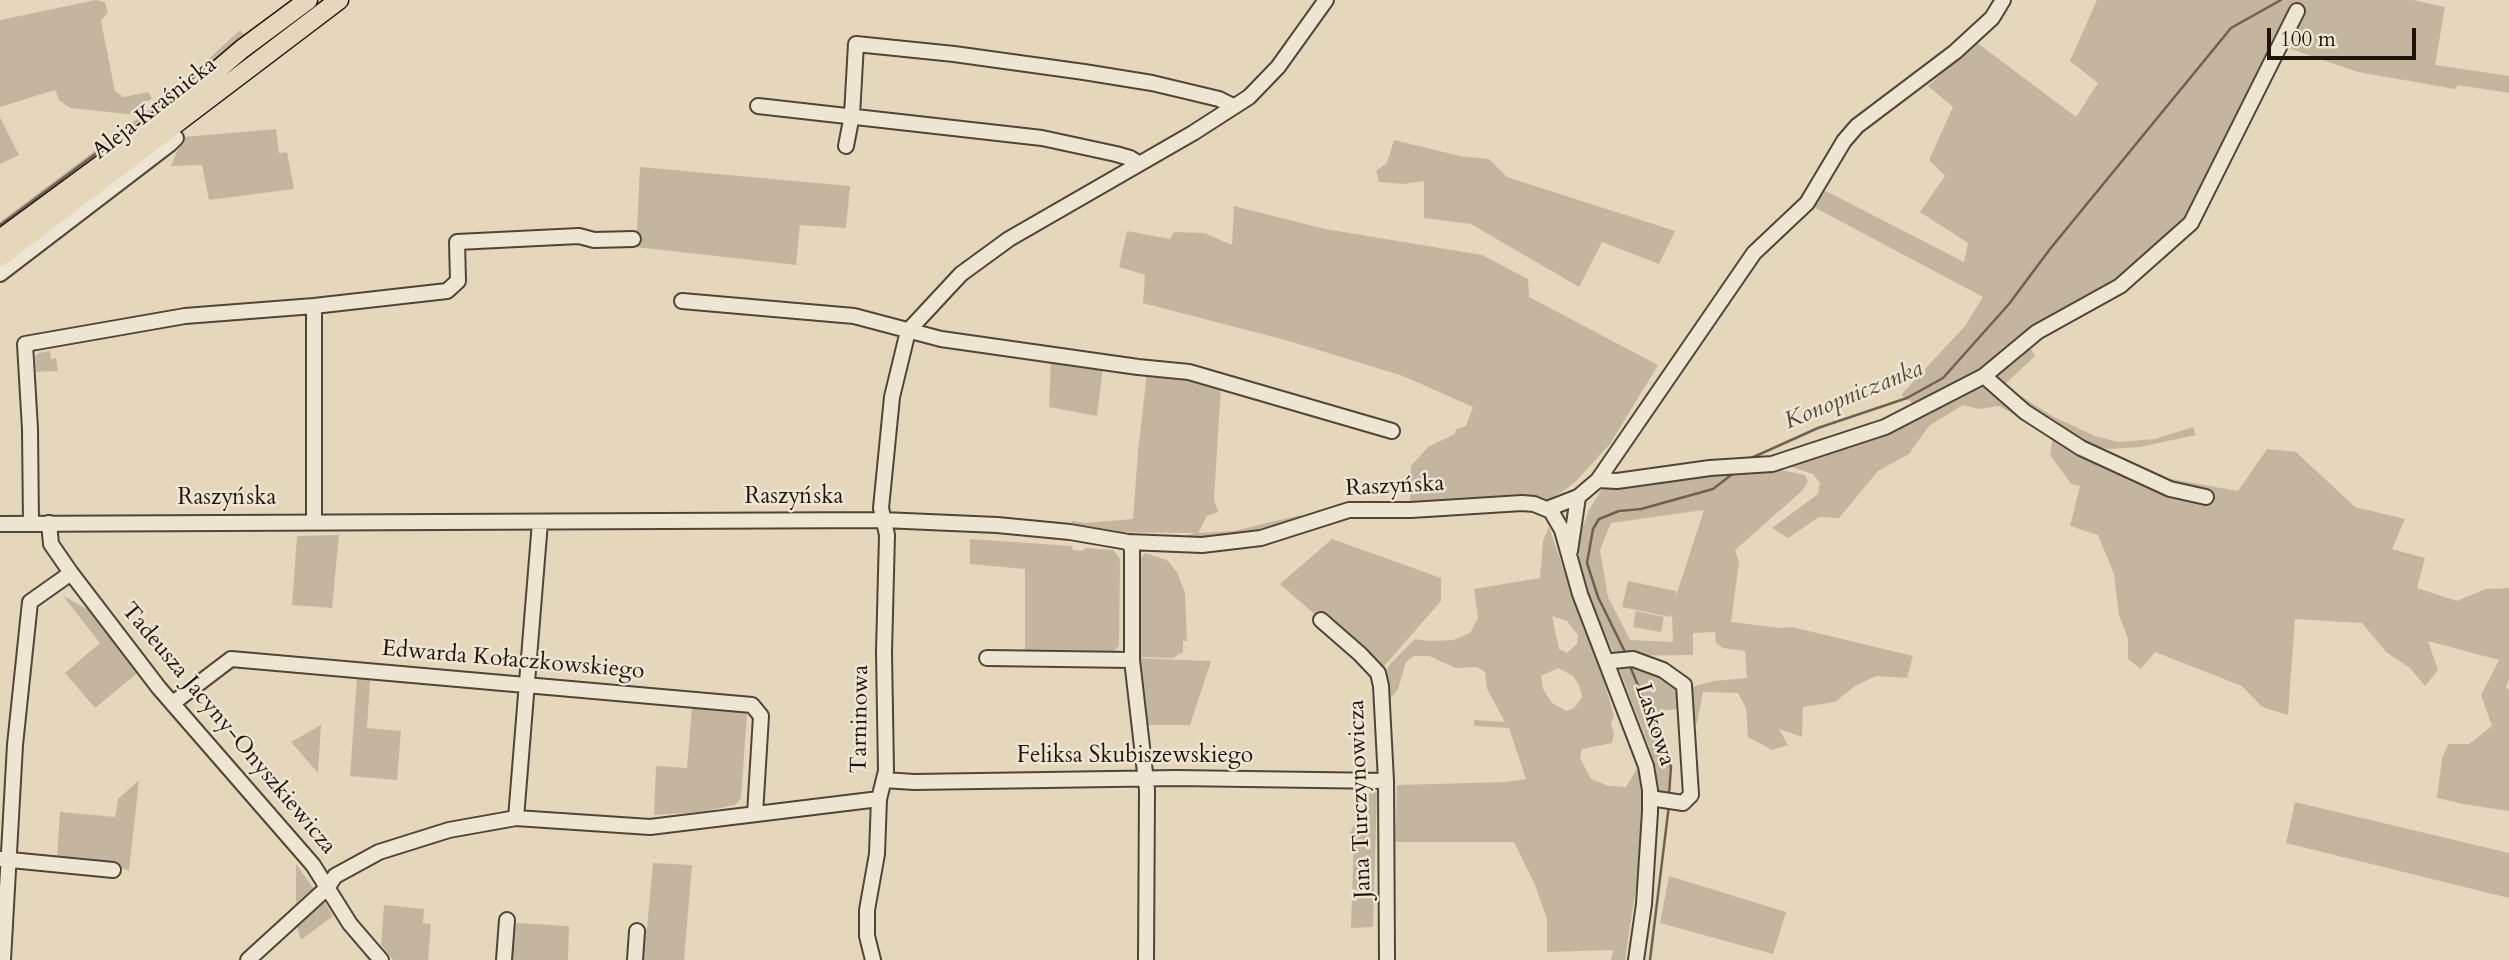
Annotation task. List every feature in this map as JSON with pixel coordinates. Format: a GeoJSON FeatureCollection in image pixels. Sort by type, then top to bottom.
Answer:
{"type":"FeatureCollection","features":[{"type":"Feature","properties":{"kind":"main road","name":"Aleja Kraśnicka"},"geometry":{"type":"LineString","coordinates":[[0,239],[140,136],[234,56],[308,0]]}},
{"type":"Feature","properties":{"kind":"main road","name":"Aleja Kraśnicka"},"geometry":{"type":"LineString","coordinates":[[0,257],[172,134],[339,0]]}},
{"type":"Feature","properties":{"kind":"street"},"geometry":{"type":"LineString","coordinates":[[908,331],[934,301],[971,267],[1009,239],[1193,133],[1249,97],[1278,67],[1326,0]]}},
{"type":"Feature","properties":{"kind":"street"},"geometry":{"type":"LineString","coordinates":[[1547,509],[1578,496],[1598,480],[1754,253],[1807,203],[1844,141],[1857,126],[1969,39],[1992,18],[2003,0]]}},
{"type":"Feature","properties":{"kind":"street"},"geometry":{"type":"LineString","coordinates":[[1598,480],[1617,481],[1772,464],[1885,427],[1984,376],[2037,332],[2120,286],[2191,223],[2297,10]]}},
{"type":"Feature","properties":{"kind":"street"},"geometry":{"type":"LineString","coordinates":[[846,146],[852,115],[856,44],[942,52],[1084,72],[1165,86],[1219,99],[1233,106]]}},
{"type":"Feature","properties":{"kind":"street"},"geometry":{"type":"LineString","coordinates":[[758,106],[1042,138],[1116,153],[1138,163]]}},
{"type":"Feature","properties":{"kind":"street","name":"Aleja Kraśnicka"},"geometry":{"type":"LineString","coordinates":[[0,274],[172,134]]}},
{"type":"Feature","properties":{"kind":"street"},"geometry":{"type":"LineString","coordinates":[[31,523],[30,429],[25,344],[185,316],[314,306],[447,291],[458,281],[457,242],[579,236],[594,240],[633,239]]}},
{"type":"Feature","properties":{"kind":"street"},"geometry":{"type":"LineString","coordinates":[[682,300],[854,316],[941,339],[1138,368],[1189,372],[1392,431]]}},
{"type":"Feature","properties":{"kind":"street"},"geometry":{"type":"LineString","coordinates":[[314,306],[314,522]]}},
{"type":"Feature","properties":{"kind":"street","name":"Tarninowa"},"geometry":{"type":"LineString","coordinates":[[873,960],[867,936],[867,910],[877,854],[879,799],[886,771],[884,652],[887,535],[881,508],[890,408],[908,331]]}},
{"type":"Feature","properties":{"kind":"street"},"geometry":{"type":"LineString","coordinates":[[1984,376],[2025,412],[2081,448],[2170,489],[2206,498]]}},
{"type":"Feature","properties":{"kind":"street","name":"Laskowa"},"geometry":{"type":"LineString","coordinates":[[1570,553],[1578,496]]}},
{"type":"Feature","properties":{"kind":"street","name":"Raszyńska"},"geometry":{"type":"LineString","coordinates":[[0,524],[883,520],[1045,529],[1128,542],[1202,545],[1270,536],[1349,510],[1411,510],[1521,503],[1547,509]]}},
{"type":"Feature","properties":{"kind":"street","name":"Laskowa"},"geometry":{"type":"LineString","coordinates":[[1547,509],[1559,523],[1580,594],[1662,801],[1644,897],[1636,960]]}},
{"type":"Feature","properties":{"kind":"street"},"geometry":{"type":"LineString","coordinates":[[516,818],[540,522]]}},
{"type":"Feature","properties":{"kind":"street","name":"Tadeusza Jacyny-Onyszkiewicza"},"geometry":{"type":"LineString","coordinates":[[49,523],[51,544],[71,573],[173,703],[313,865],[350,924],[381,960]]}},
{"type":"Feature","properties":{"kind":"street"},"geometry":{"type":"LineString","coordinates":[[1128,542],[1132,548],[1132,660],[1146,779],[1146,960]]}},
{"type":"Feature","properties":{"kind":"street"},"geometry":{"type":"LineString","coordinates":[[3,960],[4,860],[30,602],[71,573]]}},
{"type":"Feature","properties":{"kind":"street","name":"Jana Turczynowicza"},"geometry":{"type":"LineString","coordinates":[[1321,620],[1378,673],[1381,686],[1387,960]]}},
{"type":"Feature","properties":{"kind":"street"},"geometry":{"type":"LineString","coordinates":[[987,658],[1132,660]]}},
{"type":"Feature","properties":{"kind":"street","name":"Edwarda Kołaczkowskiego"},"geometry":{"type":"LineString","coordinates":[[173,703],[230,659],[752,705],[761,716],[755,814]]}},
{"type":"Feature","properties":{"kind":"street"},"geometry":{"type":"LineString","coordinates":[[1609,664],[1633,659],[1663,670],[1684,685],[1691,795],[1683,803],[1662,801]]}},
{"type":"Feature","properties":{"kind":"street","name":"Feliksa Skubiszewskiego"},"geometry":{"type":"LineString","coordinates":[[884,780],[1385,781]]}},
{"type":"Feature","properties":{"kind":"street"},"geometry":{"type":"LineString","coordinates":[[248,960],[328,887],[335,876],[379,852],[449,830],[516,818],[650,827],[879,799]]}},
{"type":"Feature","properties":{"kind":"street"},"geometry":{"type":"LineString","coordinates":[[4,860],[113,870]]}},
{"type":"Feature","properties":{"kind":"street"},"geometry":{"type":"LineString","coordinates":[[504,960],[507,920]]}},
{"type":"Feature","properties":{"kind":"street"},"geometry":{"type":"LineString","coordinates":[[635,960],[637,931]]}},
{"type":"Feature","properties":{"kind":"shaded area"},"geometry":{"type":"Polygon","coordinates":[[[96,0],[105,2],[108,12],[101,21],[115,91],[124,97],[148,92],[152,98],[132,114],[70,108],[59,100],[55,90],[0,107],[0,20],[96,0]]]}},
{"type":"Feature","properties":{"kind":"shaded area"},"geometry":{"type":"Polygon","coordinates":[[[2097,0],[2413,0],[2445,7],[2435,65],[2509,76],[2509,93],[2458,85],[2455,89],[2358,72],[2285,47],[2202,221],[2157,260],[2043,333],[2030,347],[2035,356],[2004,385],[2052,416],[2095,436],[2118,442],[2155,439],[2193,427],[2196,435],[2140,447],[2109,449],[2093,446],[2160,477],[2238,491],[2267,449],[2296,452],[2355,507],[2405,519],[2392,549],[2425,558],[2417,588],[2457,601],[2486,589],[2509,588],[2509,679],[2506,687],[2509,690],[2509,811],[2437,798],[2442,759],[2448,744],[2469,744],[2492,726],[2481,695],[2499,660],[2428,641],[2438,670],[2425,686],[2410,668],[2386,652],[2362,623],[2295,619],[2288,715],[2262,707],[2242,686],[2155,652],[2141,669],[2128,659],[2128,639],[2119,615],[2114,574],[2098,535],[2070,526],[2080,486],[2071,484],[2050,455],[2053,435],[1999,406],[1979,409],[1963,405],[1929,426],[1909,454],[1878,471],[1839,518],[1819,517],[1788,538],[1772,528],[1818,494],[1820,483],[1813,474],[1785,465],[1879,435],[1890,417],[1913,403],[1901,395],[1965,326],[1983,297],[1810,205],[1822,189],[1964,262],[1968,243],[1920,212],[1945,176],[1929,160],[1953,107],[1928,86],[1976,42],[2076,117],[2098,83],[2070,61],[2097,0]]]}},
{"type":"Feature","properties":{"kind":"shaded area"},"geometry":{"type":"Polygon","coordinates":[[[240,30],[245,36],[163,106],[161,100],[240,30]]]}},
{"type":"Feature","properties":{"kind":"shaded area"},"geometry":{"type":"Polygon","coordinates":[[[154,106],[155,114],[146,123],[99,153],[0,226],[0,222],[154,106]]]}},
{"type":"Feature","properties":{"kind":"shaded area"},"geometry":{"type":"Polygon","coordinates":[[[0,117],[19,155],[0,164],[0,117]]]}},
{"type":"Feature","properties":{"kind":"shaded area"},"geometry":{"type":"Polygon","coordinates":[[[276,129],[279,153],[287,152],[294,189],[209,200],[202,165],[171,166],[183,137],[276,129]]]}},
{"type":"Feature","properties":{"kind":"shaded area"},"geometry":{"type":"Polygon","coordinates":[[[1394,140],[1460,156],[1489,159],[1507,177],[1675,231],[1659,264],[1602,242],[1579,287],[1471,224],[1424,218],[1424,181],[1403,184],[1379,182],[1376,171],[1387,163],[1394,140]]]}},
{"type":"Feature","properties":{"kind":"shaded area"},"geometry":{"type":"Polygon","coordinates":[[[640,167],[850,186],[846,228],[800,225],[796,265],[636,247],[640,167]]]}},
{"type":"Feature","properties":{"kind":"shaded area"},"geometry":{"type":"Polygon","coordinates":[[[1234,206],[1325,229],[1482,255],[1528,279],[1529,297],[1658,365],[1610,444],[1577,480],[1548,500],[1458,498],[1410,503],[1411,466],[1428,447],[1455,434],[1456,429],[1466,426],[1473,407],[1403,376],[1289,341],[1143,303],[1145,275],[1119,267],[1127,231],[1170,239],[1174,232],[1204,233],[1232,245],[1234,206]]]}},
{"type":"Feature","properties":{"kind":"shaded area"},"geometry":{"type":"Polygon","coordinates":[[[50,351],[51,359],[56,358],[58,371],[36,372],[35,357],[39,353],[50,351]]]}},
{"type":"Feature","properties":{"kind":"shaded area"},"geometry":{"type":"Polygon","coordinates":[[[1051,359],[1103,367],[1097,416],[1049,407],[1051,359]]]}},
{"type":"Feature","properties":{"kind":"shaded area"},"geometry":{"type":"Polygon","coordinates":[[[1147,372],[1176,374],[1221,385],[1214,499],[1218,512],[1207,516],[1198,533],[1234,531],[1300,515],[1298,522],[1254,537],[1173,540],[1194,533],[1104,532],[1070,527],[1072,521],[1085,523],[1133,519],[1147,372]]]}},
{"type":"Feature","properties":{"kind":"shaded area"},"geometry":{"type":"Polygon","coordinates":[[[1776,469],[1805,475],[1808,481],[1803,490],[1735,550],[1739,562],[1731,622],[1792,627],[1913,656],[1907,678],[1876,676],[1855,686],[1835,702],[1803,707],[1802,737],[1779,729],[1788,745],[1772,750],[1748,737],[1746,708],[1738,693],[1703,692],[1697,723],[1679,722],[1677,709],[1664,710],[1654,723],[1671,767],[1669,796],[1658,792],[1650,749],[1618,666],[1640,665],[1681,690],[1714,681],[1747,678],[1745,651],[1723,648],[1716,643],[1715,632],[1693,633],[1693,655],[1615,656],[1592,605],[1579,566],[1578,540],[1589,510],[1603,487],[1776,469]],[[1704,510],[1611,523],[1600,550],[1608,597],[1630,640],[1673,642],[1672,615],[1670,617],[1622,607],[1628,581],[1676,591],[1676,596],[1704,510]]]}},
{"type":"Feature","properties":{"kind":"shaded area"},"geometry":{"type":"Polygon","coordinates":[[[1549,527],[1600,667],[1614,716],[1611,724],[1614,733],[1612,743],[1582,749],[1580,758],[1591,779],[1609,786],[1626,787],[1639,765],[1645,788],[1639,868],[1625,960],[1611,960],[1613,950],[1547,952],[1547,919],[1535,885],[1514,842],[1395,842],[1397,785],[1526,779],[1509,728],[1474,726],[1474,720],[1505,722],[1487,689],[1485,672],[1477,667],[1456,668],[1429,656],[1414,656],[1406,662],[1398,689],[1385,705],[1383,678],[1390,664],[1415,639],[1453,640],[1470,633],[1478,618],[1474,589],[1540,578],[1543,541],[1549,527]],[[1552,616],[1559,649],[1567,653],[1577,644],[1578,635],[1567,621],[1552,616]],[[1558,668],[1541,676],[1543,689],[1552,703],[1566,711],[1574,708],[1582,697],[1573,676],[1558,668]]]}},
{"type":"Feature","properties":{"kind":"shaded area"},"geometry":{"type":"Polygon","coordinates":[[[339,535],[332,608],[292,605],[297,536],[339,535]]]}},
{"type":"Feature","properties":{"kind":"shaded area"},"geometry":{"type":"Polygon","coordinates":[[[970,539],[1072,546],[1073,550],[1082,551],[1086,548],[1113,550],[1120,559],[1119,645],[1114,651],[1025,650],[1025,569],[970,564],[970,539]]]}},
{"type":"Feature","properties":{"kind":"shaded area"},"geometry":{"type":"Polygon","coordinates":[[[1332,539],[1441,578],[1441,601],[1378,673],[1280,584],[1332,539]]]}},
{"type":"Feature","properties":{"kind":"shaded area"},"geometry":{"type":"Polygon","coordinates":[[[1145,553],[1167,560],[1177,572],[1185,593],[1187,641],[1183,641],[1183,652],[1173,658],[1138,657],[1139,560],[1145,553]]]}},
{"type":"Feature","properties":{"kind":"shaded area"},"geometry":{"type":"Polygon","coordinates":[[[63,596],[91,611],[140,671],[95,708],[65,673],[100,643],[63,596]]]}},
{"type":"Feature","properties":{"kind":"shaded area"},"geometry":{"type":"Polygon","coordinates":[[[1636,611],[1664,617],[1661,632],[1633,627],[1636,611]]]}},
{"type":"Feature","properties":{"kind":"shaded area"},"geometry":{"type":"Polygon","coordinates":[[[1135,658],[1211,661],[1190,725],[1143,725],[1135,658]]]}},
{"type":"Feature","properties":{"kind":"shaded area"},"geometry":{"type":"Polygon","coordinates":[[[357,678],[370,680],[367,728],[401,731],[397,780],[350,776],[357,678]]]}},
{"type":"Feature","properties":{"kind":"shaded area"},"geometry":{"type":"Polygon","coordinates":[[[692,707],[747,713],[741,798],[735,805],[699,812],[654,815],[656,766],[687,768],[692,707]]]}},
{"type":"Feature","properties":{"kind":"shaded area"},"geometry":{"type":"Polygon","coordinates":[[[321,725],[318,773],[291,742],[321,725]]]}},
{"type":"Feature","properties":{"kind":"shaded area"},"geometry":{"type":"Polygon","coordinates":[[[139,780],[129,871],[115,865],[57,858],[60,812],[115,817],[118,799],[139,780]]]}},
{"type":"Feature","properties":{"kind":"shaded area"},"geometry":{"type":"Polygon","coordinates":[[[1372,788],[1377,792],[1373,927],[1351,928],[1354,837],[1349,835],[1372,788]]]}},
{"type":"Feature","properties":{"kind":"shaded area"},"geometry":{"type":"Polygon","coordinates":[[[2295,802],[2509,853],[2509,898],[2286,843],[2295,802]]]}},
{"type":"Feature","properties":{"kind":"shaded area"},"geometry":{"type":"Polygon","coordinates":[[[653,863],[692,865],[684,960],[639,960],[642,934],[647,928],[653,863]]]}},
{"type":"Feature","properties":{"kind":"shaded area"},"geometry":{"type":"Polygon","coordinates":[[[296,864],[314,889],[296,903],[296,864]]]}},
{"type":"Feature","properties":{"kind":"shaded area"},"geometry":{"type":"Polygon","coordinates":[[[1669,876],[1786,912],[1773,954],[1660,923],[1669,876]]]}},
{"type":"Feature","properties":{"kind":"shaded area"},"geometry":{"type":"Polygon","coordinates":[[[323,900],[333,916],[301,940],[298,920],[323,900]]]}},
{"type":"Feature","properties":{"kind":"shaded area"},"geometry":{"type":"Polygon","coordinates":[[[384,905],[424,909],[423,923],[431,924],[428,960],[393,960],[381,945],[384,905]]]}},
{"type":"Feature","properties":{"kind":"shaded area"},"geometry":{"type":"Polygon","coordinates":[[[517,923],[569,926],[568,960],[509,960],[512,928],[517,923]]]}},
{"type":"Feature","properties":{"kind":"waterway","name":"Konopniczanka"},"geometry":{"type":"LineString","coordinates":[[1749,459],[1818,428],[1907,398],[1943,378],[2009,304],[2050,249],[2231,28],[2281,0]]}},
{"type":"Feature","properties":{"kind":"waterway"},"geometry":{"type":"LineString","coordinates":[[0,225],[102,149]]}},
{"type":"Feature","properties":{"kind":"waterway","name":"Konopniczanka"},"geometry":{"type":"LineString","coordinates":[[1626,654],[1598,597],[1587,563],[1593,529],[1599,519],[1619,511],[1641,509],[1713,489],[1735,472]]}},
{"type":"Feature","properties":{"kind":"waterway","name":"Konopniczanka"},"geometry":{"type":"LineString","coordinates":[[1630,666],[1671,767],[1669,795]]}},
{"type":"Feature","properties":{"kind":"waterway","name":"Konopniczanka"},"geometry":{"type":"LineString","coordinates":[[1650,960],[1669,805]]}}]}
